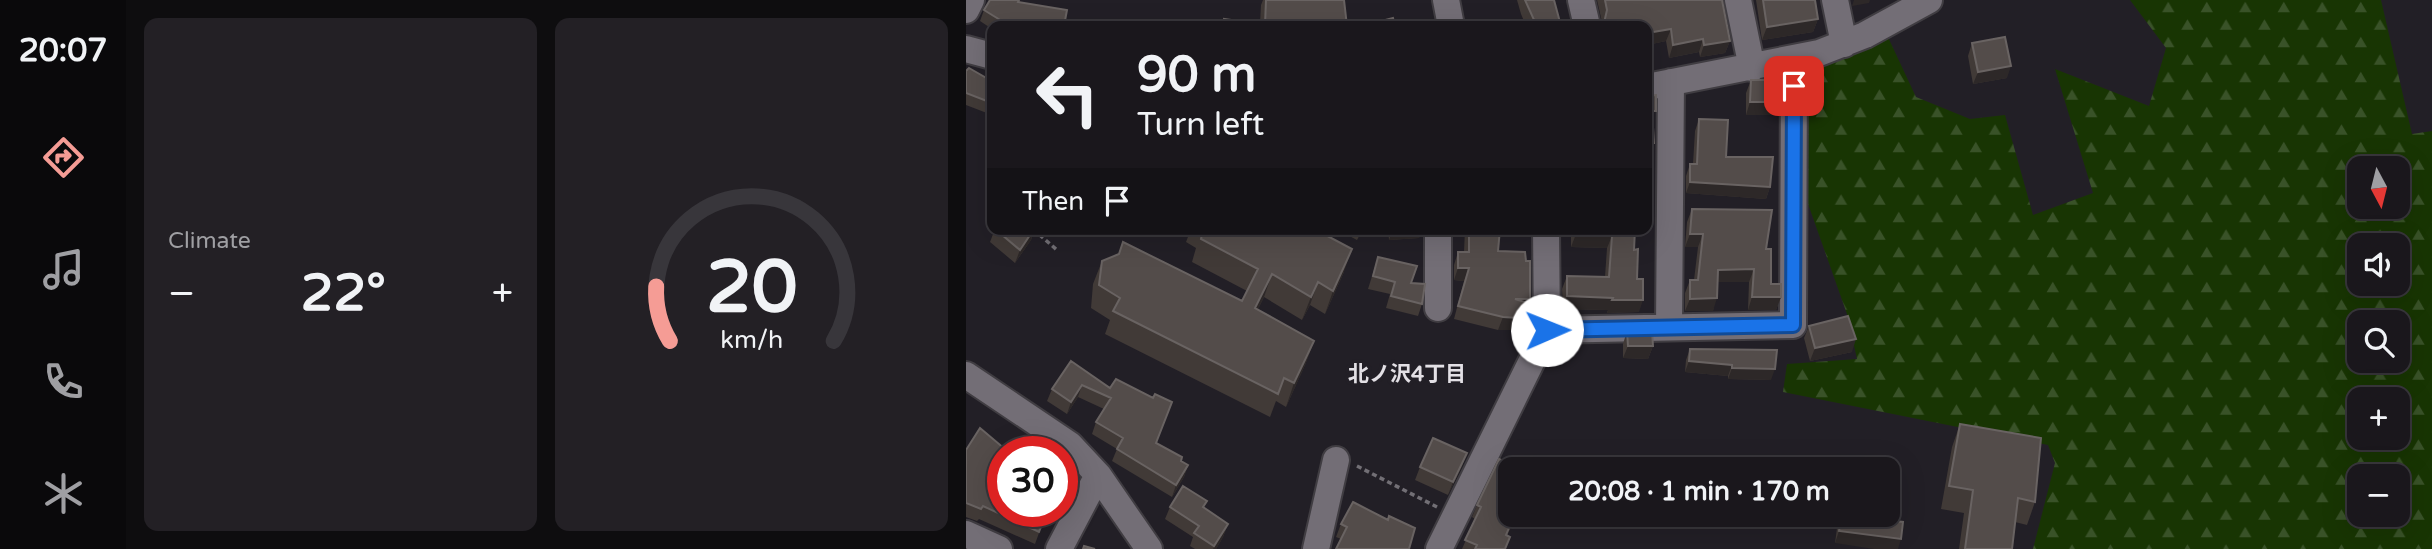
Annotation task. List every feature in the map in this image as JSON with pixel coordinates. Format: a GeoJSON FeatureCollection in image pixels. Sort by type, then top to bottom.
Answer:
{"type":"FeatureCollection","features":[{"type":"Feature","properties":{"kind":"street"},"geometry":{"type":"LineString","coordinates":[[966,10],[971,0]]}},
{"type":"Feature","properties":{"kind":"street"},"geometry":{"type":"LineString","coordinates":[[1446,0],[1450,21]]}},
{"type":"Feature","properties":{"kind":"street"},"geometry":{"type":"LineString","coordinates":[[1581,0],[1586,21]]}},
{"type":"Feature","properties":{"kind":"street"},"geometry":{"type":"LineString","coordinates":[[1738,0],[1752,68]]}},
{"type":"Feature","properties":{"kind":"street"},"geometry":{"type":"LineString","coordinates":[[1835,0],[1844,44]]}},
{"type":"Feature","properties":{"kind":"street"},"geometry":{"type":"LineString","coordinates":[[1670,327],[1659,85],[1794,60],[1844,44],[1929,0]]}},
{"type":"Feature","properties":{"kind":"street"},"geometry":{"type":"LineString","coordinates":[[966,49],[987,54]]}},
{"type":"Feature","properties":{"kind":"street"},"geometry":{"type":"LineString","coordinates":[[1547,330],[1793,325],[1794,60]]}},
{"type":"Feature","properties":{"kind":"street"},"geometry":{"type":"LineString","coordinates":[[1438,235],[1438,309]]}},
{"type":"Feature","properties":{"kind":"street"},"geometry":{"type":"LineString","coordinates":[[1439,549],[1547,330],[1546,235]]}},
{"type":"Feature","properties":{"kind":"street"},"geometry":{"type":"LineString","coordinates":[[966,375],[1070,445],[1098,475],[1145,547]]}},
{"type":"Feature","properties":{"kind":"street"},"geometry":{"type":"LineString","coordinates":[[1316,549],[1345,462]]}},
{"type":"Feature","properties":{"kind":"street"},"geometry":{"type":"LineString","coordinates":[[1059,549],[1098,475]]}},
{"type":"Feature","properties":{"kind":"street"},"geometry":{"type":"LineString","coordinates":[[966,534],[999,549]]}},
{"type":"Feature","properties":{"kind":"path"},"geometry":{"type":"LineString","coordinates":[[1040,235],[1057,250]]}},
{"type":"Feature","properties":{"kind":"path"},"geometry":{"type":"LineString","coordinates":[[1345,462],[1455,516]]}},
{"type":"Feature","properties":{"kind":"green space"},"geometry":{"type":"Polygon","coordinates":[[[2130,0],[2381,0],[2412,134],[2432,131],[2432,549],[2033,549],[2055,463],[2048,445],[1783,392],[1787,364],[1857,359],[1847,314],[1807,201],[1799,87],[1825,65],[1887,35],[1916,97],[1970,119],[2005,115],[2033,215],[2093,193],[2055,69],[2149,106],[2166,48],[2130,0]]]}},
{"type":"Feature","properties":{"kind":"building"},"geometry":{"type":"Polygon","coordinates":[[[990,0],[1019,0],[1018,2],[1067,10],[1065,21],[1002,21],[984,10],[990,0]]]}},
{"type":"Feature","properties":{"kind":"building"},"geometry":{"type":"Polygon","coordinates":[[[1266,0],[1344,0],[1346,21],[1265,21],[1266,0]]]}},
{"type":"Feature","properties":{"kind":"building"},"geometry":{"type":"Polygon","coordinates":[[[1525,0],[1554,0],[1560,21],[1535,21],[1525,0]]]}},
{"type":"Feature","properties":{"kind":"building"},"geometry":{"type":"Polygon","coordinates":[[[1605,0],[1722,0],[1730,41],[1704,45],[1703,39],[1673,45],[1671,29],[1652,32],[1652,21],[1604,21],[1607,10],[1605,0]]]}},
{"type":"Feature","properties":{"kind":"building"},"geometry":{"type":"Polygon","coordinates":[[[1763,0],[1815,0],[1818,19],[1767,27],[1763,0]]]}},
{"type":"Feature","properties":{"kind":"building"},"geometry":{"type":"Polygon","coordinates":[[[2005,37],[2011,66],[1978,72],[1972,43],[2005,37]]]}},
{"type":"Feature","properties":{"kind":"building"},"geometry":{"type":"Polygon","coordinates":[[[969,68],[987,78],[987,101],[966,93],[966,71],[969,68]]]}},
{"type":"Feature","properties":{"kind":"building"},"geometry":{"type":"Polygon","coordinates":[[[1751,80],[1780,80],[1780,102],[1750,102],[1751,80]]]}},
{"type":"Feature","properties":{"kind":"building"},"geometry":{"type":"Polygon","coordinates":[[[1652,95],[1656,95],[1656,111],[1652,111],[1652,95]]]}},
{"type":"Feature","properties":{"kind":"building"},"geometry":{"type":"Polygon","coordinates":[[[1652,111],[1654,143],[1652,143],[1652,111]]]}},
{"type":"Feature","properties":{"kind":"building"},"geometry":{"type":"Polygon","coordinates":[[[1699,119],[1728,120],[1726,157],[1773,157],[1770,187],[1690,182],[1690,164],[1697,164],[1699,119]]]}},
{"type":"Feature","properties":{"kind":"building"},"geometry":{"type":"Polygon","coordinates":[[[1692,209],[1772,210],[1766,249],[1771,249],[1771,284],[1781,284],[1781,297],[1752,297],[1754,269],[1718,270],[1717,298],[1690,299],[1690,280],[1698,280],[1703,234],[1690,234],[1692,209]]]}},
{"type":"Feature","properties":{"kind":"building"},"geometry":{"type":"Polygon","coordinates":[[[1002,235],[1030,235],[1020,250],[1002,235]]]}},
{"type":"Feature","properties":{"kind":"building"},"geometry":{"type":"Polygon","coordinates":[[[1202,235],[1326,235],[1352,249],[1333,291],[1318,282],[1311,297],[1272,274],[1255,308],[1314,341],[1294,383],[1284,378],[1278,394],[1113,311],[1120,298],[1099,285],[1102,261],[1119,254],[1123,242],[1242,301],[1258,269],[1201,239],[1202,235]]]}},
{"type":"Feature","properties":{"kind":"building"},"geometry":{"type":"Polygon","coordinates":[[[1469,235],[1499,235],[1498,251],[1525,252],[1526,261],[1530,261],[1530,299],[1515,299],[1534,305],[1535,316],[1531,324],[1518,323],[1518,318],[1458,306],[1469,268],[1458,268],[1458,252],[1469,252],[1469,235]]]}},
{"type":"Feature","properties":{"kind":"building"},"geometry":{"type":"Polygon","coordinates":[[[1594,235],[1635,235],[1634,250],[1638,249],[1637,279],[1643,279],[1643,300],[1567,296],[1567,276],[1609,277],[1612,236],[1594,235]]]}},
{"type":"Feature","properties":{"kind":"building"},"geometry":{"type":"Polygon","coordinates":[[[1378,257],[1417,266],[1411,283],[1425,284],[1422,304],[1391,296],[1395,282],[1373,276],[1378,257]]]}},
{"type":"Feature","properties":{"kind":"building"},"geometry":{"type":"Polygon","coordinates":[[[1848,316],[1856,339],[1815,348],[1809,326],[1848,316]]]}},
{"type":"Feature","properties":{"kind":"building"},"geometry":{"type":"Polygon","coordinates":[[[1627,331],[1652,331],[1653,346],[1628,346],[1627,331]]]}},
{"type":"Feature","properties":{"kind":"building"},"geometry":{"type":"Polygon","coordinates":[[[1690,349],[1777,350],[1775,369],[1732,368],[1732,365],[1689,361],[1690,349]]]}},
{"type":"Feature","properties":{"kind":"building"},"geometry":{"type":"Polygon","coordinates":[[[1071,361],[1110,388],[1116,379],[1153,398],[1155,394],[1172,402],[1156,443],[1182,457],[1181,461],[1188,465],[1176,485],[1117,449],[1123,438],[1096,422],[1111,398],[1082,385],[1071,402],[1052,389],[1071,361]]]}},
{"type":"Feature","properties":{"kind":"building"},"geometry":{"type":"Polygon","coordinates":[[[1960,424],[2041,438],[2035,502],[2018,498],[2012,549],[1965,549],[1973,490],[1949,486],[1960,424]]]}},
{"type":"Feature","properties":{"kind":"building"},"geometry":{"type":"Polygon","coordinates":[[[980,428],[989,436],[987,436],[987,508],[983,506],[981,509],[966,503],[966,450],[980,428]]]}},
{"type":"Feature","properties":{"kind":"building"},"geometry":{"type":"Polygon","coordinates":[[[1433,438],[1467,453],[1453,482],[1420,467],[1433,438]]]}},
{"type":"Feature","properties":{"kind":"building"},"geometry":{"type":"Polygon","coordinates":[[[1498,461],[1498,527],[1509,527],[1506,535],[1510,537],[1505,549],[1475,549],[1477,545],[1465,540],[1481,507],[1477,505],[1498,461]]]}},
{"type":"Feature","properties":{"kind":"building"},"geometry":{"type":"Polygon","coordinates":[[[1183,486],[1207,501],[1203,507],[1228,524],[1214,546],[1194,533],[1199,526],[1170,507],[1183,486]]]}},
{"type":"Feature","properties":{"kind":"building"},"geometry":{"type":"Polygon","coordinates":[[[1353,502],[1388,520],[1389,516],[1415,528],[1409,549],[1336,549],[1347,527],[1341,524],[1353,502]]]}},
{"type":"Feature","properties":{"kind":"building"},"geometry":{"type":"Polygon","coordinates":[[[1900,522],[1903,522],[1901,539],[1839,531],[1840,527],[1900,527],[1900,522]]]}},
{"type":"Feature","properties":{"kind":"building"},"geometry":{"type":"Polygon","coordinates":[[[1028,527],[1041,527],[1039,532],[1028,527]]]}},
{"type":"Feature","properties":{"kind":"district","name":"北ノ沢4丁目"},"geometry":{"type":"Point","coordinates":[1407,374]}},
{"type":"Feature","properties":{"kind":"route"},"geometry":{"type":"LineString","coordinates":[[1547,330],[1793,325],[1794,86]]}}]}
